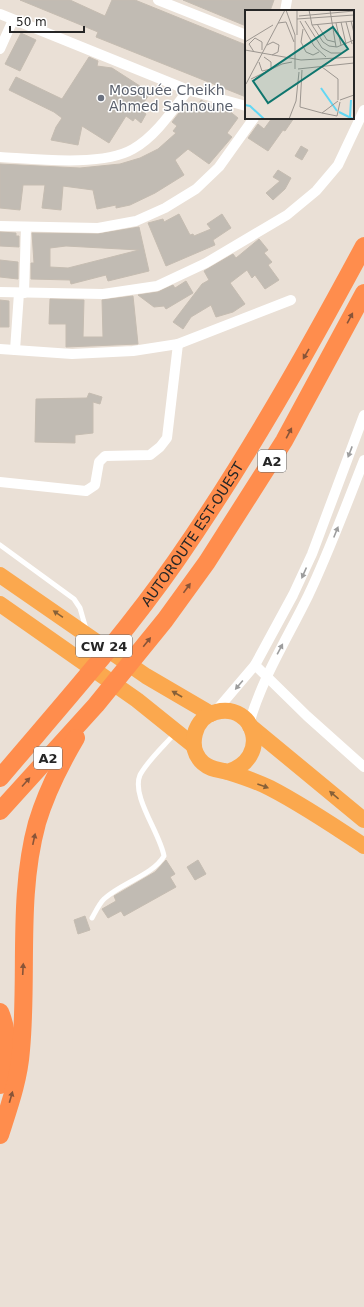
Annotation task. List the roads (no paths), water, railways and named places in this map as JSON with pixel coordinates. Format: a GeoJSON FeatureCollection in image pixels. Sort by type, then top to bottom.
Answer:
{"type":"FeatureCollection","features":[{"type":"Feature","properties":{"kind":"highway","name":"AUTOROUTE EST-OUEST"},"geometry":{"type":"LineString","coordinates":[[0,778],[142,608],[214,505],[255,441],[313,341],[364,246]]}},
{"type":"Feature","properties":{"kind":"highway","name":"AUTOROUTE EST-OUEST"},"geometry":{"type":"LineString","coordinates":[[0,811],[96,705],[165,620],[224,536],[284,441],[364,293]]}},
{"type":"Feature","properties":{"kind":"highway","name":"CW 24"},"geometry":{"type":"LineString","coordinates":[[0,575],[88,634],[146,676],[213,713]]}},
{"type":"Feature","properties":{"kind":"highway","name":"CW 24"},"geometry":{"type":"LineString","coordinates":[[0,604],[137,700],[194,745]]}},
{"type":"Feature","properties":{"kind":"highway"},"geometry":{"type":"LineString","coordinates":[[0,760],[24,741],[64,702]]}},
{"type":"Feature","properties":{"kind":"highway"},"geometry":{"type":"LineString","coordinates":[[0,1135],[16,1081],[21,1050],[27,893],[31,853],[36,830],[54,778],[96,705]]}},
{"type":"Feature","properties":{"kind":"highway"},"geometry":{"type":"LineString","coordinates":[[364,820],[250,725],[244,718],[230,711],[213,713],[203,719],[197,726],[194,736],[196,754],[209,768],[227,772],[270,788],[364,846]]}},
{"type":"Feature","properties":{"kind":"highway"},"geometry":{"type":"LineString","coordinates":[[227,772],[236,769],[245,763],[251,755],[254,746],[254,735],[250,725]]}},
{"type":"Feature","properties":{"kind":"highway"},"geometry":{"type":"LineString","coordinates":[[0,1012],[7,1036],[5,1071],[0,1085]]}},
{"type":"Feature","properties":{"kind":"street"},"geometry":{"type":"LineString","coordinates":[[158,0],[245,35]]}},
{"type":"Feature","properties":{"kind":"street"},"geometry":{"type":"LineString","coordinates":[[285,10],[287,0]]}},
{"type":"Feature","properties":{"kind":"street"},"geometry":{"type":"LineString","coordinates":[[0,14],[188,90],[245,106]]}},
{"type":"Feature","properties":{"kind":"street"},"geometry":{"type":"LineString","coordinates":[[0,49],[13,20]]}},
{"type":"Feature","properties":{"kind":"street"},"geometry":{"type":"LineString","coordinates":[[0,157],[73,160],[111,157],[132,150],[156,131],[188,90]]}},
{"type":"Feature","properties":{"kind":"street"},"geometry":{"type":"LineString","coordinates":[[0,292],[103,294],[157,286],[206,263],[287,215],[316,191],[338,165],[364,110]]}},
{"type":"Feature","properties":{"kind":"street"},"geometry":{"type":"LineString","coordinates":[[0,226],[98,228],[136,222],[165,208],[196,189],[219,167],[253,119]]}},
{"type":"Feature","properties":{"kind":"street"},"geometry":{"type":"LineString","coordinates":[[15,350],[26,227]]}},
{"type":"Feature","properties":{"kind":"street"},"geometry":{"type":"LineString","coordinates":[[0,349],[72,354],[132,352],[178,344],[291,300]]}},
{"type":"Feature","properties":{"kind":"street"},"geometry":{"type":"LineString","coordinates":[[0,482],[86,491],[95,485],[99,462],[105,456],[150,454],[160,447],[167,438],[178,344]]}},
{"type":"Feature","properties":{"kind":"street"},"geometry":{"type":"LineString","coordinates":[[213,713],[255,664],[306,567],[364,417]]}},
{"type":"Feature","properties":{"kind":"street"},"geometry":{"type":"LineString","coordinates":[[250,725],[255,703],[267,675],[317,578],[364,460]]}},
{"type":"Feature","properties":{"kind":"street"},"geometry":{"type":"LineString","coordinates":[[255,664],[324,732],[364,767]]}},
{"type":"Feature","properties":{"kind":"lane"},"geometry":{"type":"LineString","coordinates":[[0,545],[74,599],[80,608],[88,634]]}},
{"type":"Feature","properties":{"kind":"lane"},"geometry":{"type":"LineString","coordinates":[[92,918],[104,899],[127,883],[158,865],[164,856],[162,844],[140,796],[138,786],[143,770],[176,732]]}},
{"type":"Feature","properties":{"kind":"place","name":"Mosquée Cheikh Ahmed Sahnoune"},"geometry":{"type":"Point","coordinates":[101,98]}}]}
